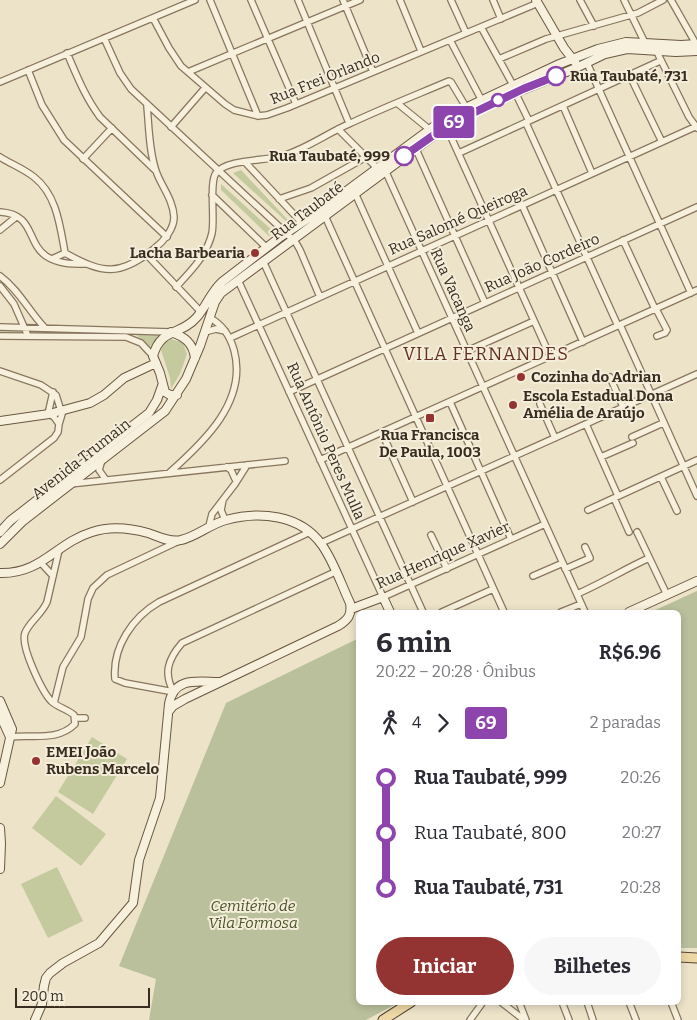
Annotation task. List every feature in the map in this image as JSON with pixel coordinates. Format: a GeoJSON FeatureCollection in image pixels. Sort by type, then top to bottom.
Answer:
{"type":"FeatureCollection","features":[{"type":"Feature","properties":{"kind":"main road"},"geometry":{"type":"LineString","coordinates":[[537,1],[569,60],[576,63],[576,68]]}},
{"type":"Feature","properties":{"kind":"main road","name":"Rua Taubaté"},"geometry":{"type":"LineString","coordinates":[[538,79],[569,60],[616,44],[645,43],[697,46]]}},
{"type":"Feature","properties":{"kind":"main road","name":"Rua Taubaté"},"geometry":{"type":"LineString","coordinates":[[195,359],[218,297],[226,288],[325,216],[428,129],[448,116],[482,100],[538,79],[576,68],[617,51],[627,49],[686,52],[697,46]]}},
{"type":"Feature","properties":{"kind":"main road","name":"Rua Taubaté"},"geometry":{"type":"LineString","coordinates":[[155,360],[158,344],[165,336],[185,327],[198,315],[215,288],[286,233],[446,126],[514,89]]}},
{"type":"Feature","properties":{"kind":"main road"},"geometry":{"type":"LineString","coordinates":[[198,315],[210,318]]}},
{"type":"Feature","properties":{"kind":"main road"},"geometry":{"type":"LineString","coordinates":[[172,332],[186,338],[192,345],[195,359]]}},
{"type":"Feature","properties":{"kind":"main road","name":"Avenida Trumain"},"geometry":{"type":"LineString","coordinates":[[0,532],[10,521],[102,460],[165,411],[177,395],[195,359]]}},
{"type":"Feature","properties":{"kind":"main road"},"geometry":{"type":"LineString","coordinates":[[0,421],[49,414],[97,400],[124,378],[155,360],[162,386],[167,394],[177,395]]}},
{"type":"Feature","properties":{"kind":"main road","name":"Avenida Trumain"},"geometry":{"type":"LineString","coordinates":[[0,544],[68,481],[149,412],[157,400],[162,386]]}},
{"type":"Feature","properties":{"kind":"main road"},"geometry":{"type":"LineString","coordinates":[[0,573],[17,572],[41,563],[79,537],[104,529],[127,529],[168,540],[180,541],[225,520],[248,516],[273,516],[286,518],[310,532],[321,543],[350,603],[351,609],[348,619],[338,626],[185,699],[169,711]]}},
{"type":"Feature","properties":{"kind":"main road"},"geometry":{"type":"LineString","coordinates":[[633,610],[697,581]]}},
{"type":"Feature","properties":{"kind":"main road","name":"Rua Henrique Xavier"},"geometry":{"type":"LineString","coordinates":[[351,609],[383,597]]}},
{"type":"Feature","properties":{"kind":"main road","name":"Rua Antônio Peres Mulla"},"geometry":{"type":"LineString","coordinates":[[383,597],[389,610]]}},
{"type":"Feature","properties":{"kind":"main road"},"geometry":{"type":"LineString","coordinates":[[35,1020],[42,1004],[46,978],[50,973],[63,963],[99,943],[124,916],[133,903],[139,860],[160,798],[170,700],[174,692],[181,685],[196,680],[221,682]]}},
{"type":"Feature","properties":{"kind":"main road"},"geometry":{"type":"LineString","coordinates":[[194,695],[200,687],[196,680]]}},
{"type":"Feature","properties":{"kind":"main road"},"geometry":{"type":"LineString","coordinates":[[174,692],[185,699]]}},
{"type":"Feature","properties":{"kind":"main road"},"geometry":{"type":"LineString","coordinates":[[0,783],[12,729],[1,704]]}},
{"type":"Feature","properties":{"kind":"main road"},"geometry":{"type":"LineString","coordinates":[[0,715],[10,737]]}},
{"type":"Feature","properties":{"kind":"main road"},"geometry":{"type":"LineString","coordinates":[[0,828],[0,866]]}},
{"type":"Feature","properties":{"kind":"main road"},"geometry":{"type":"LineString","coordinates":[[681,957],[697,958]]}},
{"type":"Feature","properties":{"kind":"main road"},"geometry":{"type":"LineString","coordinates":[[383,1020],[406,1005]]}},
{"type":"Feature","properties":{"kind":"street"},"geometry":{"type":"LineString","coordinates":[[0,82],[195,0]]}},
{"type":"Feature","properties":{"kind":"street"},"geometry":{"type":"LineString","coordinates":[[210,0],[258,116]]}},
{"type":"Feature","properties":{"kind":"street"},"geometry":{"type":"LineString","coordinates":[[252,0],[296,104]]}},
{"type":"Feature","properties":{"kind":"street"},"geometry":{"type":"LineString","coordinates":[[298,0],[350,123]]}},
{"type":"Feature","properties":{"kind":"street"},"geometry":{"type":"LineString","coordinates":[[188,72],[307,22],[344,3],[360,0]]}},
{"type":"Feature","properties":{"kind":"street"},"geometry":{"type":"LineString","coordinates":[[400,0],[421,51]]}},
{"type":"Feature","properties":{"kind":"street"},"geometry":{"type":"LineString","coordinates":[[451,0],[466,33]]}},
{"type":"Feature","properties":{"kind":"street"},"geometry":{"type":"LineString","coordinates":[[493,0],[501,18]]}},
{"type":"Feature","properties":{"kind":"street"},"geometry":{"type":"LineString","coordinates":[[580,0],[594,26]]}},
{"type":"Feature","properties":{"kind":"street"},"geometry":{"type":"LineString","coordinates":[[624,0],[645,43]]}},
{"type":"Feature","properties":{"kind":"street"},"geometry":{"type":"LineString","coordinates":[[499,59],[546,38],[632,15],[663,0]]}},
{"type":"Feature","properties":{"kind":"street"},"geometry":{"type":"LineString","coordinates":[[671,0],[697,46]]}},
{"type":"Feature","properties":{"kind":"street","name":"Rua Frei Orlando"},"geometry":{"type":"LineString","coordinates":[[154,18],[169,48],[188,72],[205,88],[234,110],[258,116],[275,113],[481,27],[537,1]]}},
{"type":"Feature","properties":{"kind":"street"},"geometry":{"type":"LineString","coordinates":[[344,3],[373,72]]}},
{"type":"Feature","properties":{"kind":"street"},"geometry":{"type":"LineString","coordinates":[[481,27],[514,89],[556,190],[697,496]]}},
{"type":"Feature","properties":{"kind":"street"},"geometry":{"type":"LineString","coordinates":[[104,38],[125,82],[147,106],[293,240],[300,250],[320,297]]}},
{"type":"Feature","properties":{"kind":"street"},"geometry":{"type":"LineString","coordinates":[[450,40],[482,100]]}},
{"type":"Feature","properties":{"kind":"street"},"geometry":{"type":"LineString","coordinates":[[656,50],[660,62],[696,127]]}},
{"type":"Feature","properties":{"kind":"street"},"geometry":{"type":"LineString","coordinates":[[68,54],[88,100],[100,117],[156,170]]}},
{"type":"Feature","properties":{"kind":"street"},"geometry":{"type":"LineString","coordinates":[[459,153],[660,62]]}},
{"type":"Feature","properties":{"kind":"street"},"geometry":{"type":"LineString","coordinates":[[320,460],[694,292],[660,224],[587,63]]}},
{"type":"Feature","properties":{"kind":"street"},"geometry":{"type":"LineString","coordinates":[[28,70],[42,105],[54,127],[64,140],[167,236]]}},
{"type":"Feature","properties":{"kind":"street"},"geometry":{"type":"LineString","coordinates":[[630,76],[662,142]]}},
{"type":"Feature","properties":{"kind":"street"},"geometry":{"type":"LineString","coordinates":[[176,287],[199,260],[212,233],[214,211],[212,195],[214,177],[218,171],[245,162],[290,154],[350,123],[450,81],[466,108]]}},
{"type":"Feature","properties":{"kind":"street"},"geometry":{"type":"LineString","coordinates":[[171,127],[205,88]]}},
{"type":"Feature","properties":{"kind":"street"},"geometry":{"type":"LineString","coordinates":[[397,103],[428,129]]}},
{"type":"Feature","properties":{"kind":"street"},"geometry":{"type":"LineString","coordinates":[[52,259],[66,254],[85,264],[103,269],[120,269],[136,263],[162,243],[167,236],[174,222],[173,212],[156,170],[147,106]]}},
{"type":"Feature","properties":{"kind":"street"},"geometry":{"type":"LineString","coordinates":[[563,106],[592,173]]}},
{"type":"Feature","properties":{"kind":"street"},"geometry":{"type":"LineString","coordinates":[[446,126],[550,356]]}},
{"type":"Feature","properties":{"kind":"street","name":"Rua Salomé Queiroga"},"geometry":{"type":"LineString","coordinates":[[230,338],[696,127]]}},
{"type":"Feature","properties":{"kind":"street"},"geometry":{"type":"LineString","coordinates":[[83,159],[112,128]]}},
{"type":"Feature","properties":{"kind":"street","name":"Rua Vacanga"},"geometry":{"type":"LineString","coordinates":[[338,129],[381,169],[452,318],[584,610]]}},
{"type":"Feature","properties":{"kind":"street"},"geometry":{"type":"LineString","coordinates":[[415,147],[485,303]]}},
{"type":"Feature","properties":{"kind":"street"},"geometry":{"type":"LineString","coordinates":[[0,157],[33,176],[45,188],[55,209],[70,264]]}},
{"type":"Feature","properties":{"kind":"street"},"geometry":{"type":"LineString","coordinates":[[279,200],[311,188],[366,157]]}},
{"type":"Feature","properties":{"kind":"street"},"geometry":{"type":"LineString","coordinates":[[245,162],[302,223]]}},
{"type":"Feature","properties":{"kind":"street"},"geometry":{"type":"LineString","coordinates":[[354,193],[418,333]]}},
{"type":"Feature","properties":{"kind":"street"},"geometry":{"type":"LineString","coordinates":[[212,195],[267,248]]}},
{"type":"Feature","properties":{"kind":"street"},"geometry":{"type":"LineString","coordinates":[[522,205],[583,342]]}},
{"type":"Feature","properties":{"kind":"street","name":"Rua João Cordeiro"},"geometry":{"type":"LineString","coordinates":[[289,392],[697,207]]}},
{"type":"Feature","properties":{"kind":"street"},"geometry":{"type":"LineString","coordinates":[[0,212],[16,217],[27,225],[40,249],[52,259],[70,264],[85,264]]}},
{"type":"Feature","properties":{"kind":"street"},"geometry":{"type":"LineString","coordinates":[[325,216],[503,610]]}},
{"type":"Feature","properties":{"kind":"street"},"geometry":{"type":"LineString","coordinates":[[0,230],[16,217]]}},
{"type":"Feature","properties":{"kind":"street"},"geometry":{"type":"LineString","coordinates":[[623,240],[667,330],[665,333],[657,336]]}},
{"type":"Feature","properties":{"kind":"street"},"geometry":{"type":"LineString","coordinates":[[61,262],[60,259],[66,254]]}},
{"type":"Feature","properties":{"kind":"street"},"geometry":{"type":"LineString","coordinates":[[147,255],[198,315]]}},
{"type":"Feature","properties":{"kind":"street"},"geometry":{"type":"LineString","coordinates":[[264,261],[422,610]]}},
{"type":"Feature","properties":{"kind":"street"},"geometry":{"type":"LineString","coordinates":[[0,276],[18,293],[44,327]]}},
{"type":"Feature","properties":{"kind":"street","name":"Rua Antônio Peres Mulla"},"geometry":{"type":"LineString","coordinates":[[238,280],[383,597]]}},
{"type":"Feature","properties":{"kind":"street"},"geometry":{"type":"LineString","coordinates":[[0,286],[14,304],[28,336]]}},
{"type":"Feature","properties":{"kind":"street"},"geometry":{"type":"LineString","coordinates":[[20,317],[29,309]]}},
{"type":"Feature","properties":{"kind":"street"},"geometry":{"type":"LineString","coordinates":[[169,473],[207,437],[229,405],[237,374],[236,355],[230,338],[217,322],[210,318]]}},
{"type":"Feature","properties":{"kind":"street"},"geometry":{"type":"LineString","coordinates":[[467,351],[534,321]]}},
{"type":"Feature","properties":{"kind":"street"},"geometry":{"type":"LineString","coordinates":[[0,327],[172,332]]}},
{"type":"Feature","properties":{"kind":"street"},"geometry":{"type":"LineString","coordinates":[[205,332],[216,329],[225,331]]}},
{"type":"Feature","properties":{"kind":"street"},"geometry":{"type":"LineString","coordinates":[[0,336],[126,337],[141,343],[155,360]]}},
{"type":"Feature","properties":{"kind":"street"},"geometry":{"type":"LineString","coordinates":[[0,371],[40,385],[53,392],[58,398],[62,411],[56,436],[0,480]]}},
{"type":"Feature","properties":{"kind":"street"},"geometry":{"type":"LineString","coordinates":[[321,543],[697,374]]}},
{"type":"Feature","properties":{"kind":"street"},"geometry":{"type":"LineString","coordinates":[[610,377],[623,407]]}},
{"type":"Feature","properties":{"kind":"street"},"geometry":{"type":"LineString","coordinates":[[53,392],[49,414],[59,424]]}},
{"type":"Feature","properties":{"kind":"street"},"geometry":{"type":"LineString","coordinates":[[450,402],[511,539]]}},
{"type":"Feature","properties":{"kind":"street"},"geometry":{"type":"LineString","coordinates":[[540,404],[555,438]]}},
{"type":"Feature","properties":{"kind":"street"},"geometry":{"type":"LineString","coordinates":[[601,457],[664,423]]}},
{"type":"Feature","properties":{"kind":"street"},"geometry":{"type":"LineString","coordinates":[[586,424],[601,457],[629,532]]}},
{"type":"Feature","properties":{"kind":"street"},"geometry":{"type":"LineString","coordinates":[[382,433],[413,502]]}},
{"type":"Feature","properties":{"kind":"street"},"geometry":{"type":"LineString","coordinates":[[102,460],[99,470],[106,480]]}},
{"type":"Feature","properties":{"kind":"street"},"geometry":{"type":"LineString","coordinates":[[588,510],[697,460]]}},
{"type":"Feature","properties":{"kind":"street"},"geometry":{"type":"LineString","coordinates":[[68,481],[106,480],[285,461]]}},
{"type":"Feature","properties":{"kind":"street"},"geometry":{"type":"LineString","coordinates":[[209,526],[212,514],[248,464]]}},
{"type":"Feature","properties":{"kind":"street"},"geometry":{"type":"LineString","coordinates":[[235,481],[239,465]]}},
{"type":"Feature","properties":{"kind":"street"},"geometry":{"type":"LineString","coordinates":[[227,467],[231,470],[235,481]]}},
{"type":"Feature","properties":{"kind":"street"},"geometry":{"type":"LineString","coordinates":[[661,477],[677,511]]}},
{"type":"Feature","properties":{"kind":"street"},"geometry":{"type":"LineString","coordinates":[[223,500],[221,510],[225,520]]}},
{"type":"Feature","properties":{"kind":"street","name":"Rua Henrique Xavier"},"geometry":{"type":"LineString","coordinates":[[383,597],[544,524]]}},
{"type":"Feature","properties":{"kind":"street"},"geometry":{"type":"LineString","coordinates":[[174,692],[116,680],[114,675],[116,659],[124,638],[135,621],[148,608],[310,532]]}},
{"type":"Feature","properties":{"kind":"street"},"geometry":{"type":"LineString","coordinates":[[637,532],[667,595]]}},
{"type":"Feature","properties":{"kind":"street"},"geometry":{"type":"LineString","coordinates":[[431,535],[446,568]]}},
{"type":"Feature","properties":{"kind":"street"},"geometry":{"type":"LineString","coordinates":[[54,703],[63,667],[81,637],[86,606],[93,588],[107,575],[180,541]]}},
{"type":"Feature","properties":{"kind":"street"},"geometry":{"type":"LineString","coordinates":[[533,576],[590,558],[585,547]]}},
{"type":"Feature","properties":{"kind":"street"},"geometry":{"type":"LineString","coordinates":[[10,737],[54,735],[71,728],[75,724],[75,718],[70,712],[54,703],[44,690],[28,654],[24,639],[26,630],[44,609],[51,592],[59,550]]}},
{"type":"Feature","properties":{"kind":"street"},"geometry":{"type":"LineString","coordinates":[[577,594],[649,558]]}},
{"type":"Feature","properties":{"kind":"street"},"geometry":{"type":"LineString","coordinates":[[41,563],[54,576]]}},
{"type":"Feature","properties":{"kind":"street"},"geometry":{"type":"LineString","coordinates":[[174,692],[169,684],[167,670],[173,656],[182,643],[335,572]]}},
{"type":"Feature","properties":{"kind":"street"},"geometry":{"type":"LineString","coordinates":[[447,610],[494,589]]}},
{"type":"Feature","properties":{"kind":"street"},"geometry":{"type":"LineString","coordinates":[[566,610],[581,604]]}},
{"type":"Feature","properties":{"kind":"street"},"geometry":{"type":"LineString","coordinates":[[75,718],[85,718]]}},
{"type":"Feature","properties":{"kind":"street"},"geometry":{"type":"LineString","coordinates":[[12,729],[25,735]]}},
{"type":"Feature","properties":{"kind":"street"},"geometry":{"type":"LineString","coordinates":[[470,1019],[481,1005]]}},
{"type":"Feature","properties":{"kind":"street"},"geometry":{"type":"LineString","coordinates":[[505,1005],[523,1019]]}},
{"type":"Feature","properties":{"kind":"street"},"geometry":{"type":"LineString","coordinates":[[520,1005],[523,1019]]}},
{"type":"Feature","properties":{"kind":"street"},"geometry":{"type":"LineString","coordinates":[[563,1005],[569,1020]]}},
{"type":"Feature","properties":{"kind":"street"},"geometry":{"type":"LineString","coordinates":[[587,1005],[593,1020]]}},
{"type":"Feature","properties":{"kind":"street"},"geometry":{"type":"LineString","coordinates":[[630,1005],[636,1020]]}},
{"type":"Feature","properties":{"kind":"street"},"geometry":{"type":"LineString","coordinates":[[672,1005],[678,1020]]}},
{"type":"Feature","properties":{"kind":"green space"},"geometry":{"type":"Polygon","coordinates":[[[241,170],[289,221],[288,223],[233,173],[241,170]]]}},
{"type":"Feature","properties":{"kind":"green space"},"geometry":{"type":"Polygon","coordinates":[[[221,184],[274,232],[269,236],[221,190],[221,184]]]}},
{"type":"Feature","properties":{"kind":"green space"},"geometry":{"type":"Polygon","coordinates":[[[0,331],[161,333],[155,340],[152,348],[136,335],[0,331]]]}},
{"type":"Feature","properties":{"kind":"green space"},"geometry":{"type":"Polygon","coordinates":[[[171,339],[183,343],[187,354],[180,374],[171,389],[170,378],[161,350],[164,343],[171,339]]]}},
{"type":"Feature","properties":{"kind":"green space"},"geometry":{"type":"Polygon","coordinates":[[[697,591],[697,948],[681,948],[681,610],[655,610],[697,591]]]}},
{"type":"Feature","properties":{"kind":"green space","name":"Cemitério de Vila Formosa"},"geometry":{"type":"Polygon","coordinates":[[[356,639],[356,1005],[394,1005],[366,1020],[149,1020],[156,979],[119,966],[226,703],[356,639]]]}},
{"type":"Feature","properties":{"kind":"green space"},"geometry":{"type":"Polygon","coordinates":[[[92,737],[127,759],[93,814],[58,792],[92,737]]]}},
{"type":"Feature","properties":{"kind":"green space"},"geometry":{"type":"Polygon","coordinates":[[[56,796],[106,834],[81,866],[32,828],[56,796]]]}},
{"type":"Feature","properties":{"kind":"green space"},"geometry":{"type":"Polygon","coordinates":[[[57,867],[83,921],[48,938],[21,884],[57,867]]]}},
{"type":"Feature","properties":{"kind":"bus line","name":"69"},"geometry":{"type":"LineString","coordinates":[[404,156],[440,129],[498,100],[556,76]]}},
{"type":"Feature","properties":{"kind":"place","name":"Rua Taubaté, 731"},"geometry":{"type":"Point","coordinates":[556,76]}},
{"type":"Feature","properties":{"kind":"place","name":"Rua Taubaté, 999"},"geometry":{"type":"Point","coordinates":[404,156]}},
{"type":"Feature","properties":{"kind":"place","name":"Lacha Barbearia"},"geometry":{"type":"Point","coordinates":[255,253]}},
{"type":"Feature","properties":{"kind":"place","name":"Cozinha do Adrian"},"geometry":{"type":"Point","coordinates":[521,377]}},
{"type":"Feature","properties":{"kind":"place","name":"Escola Estadual Dona Amélia de Araújo"},"geometry":{"type":"Point","coordinates":[513,405]}},
{"type":"Feature","properties":{"kind":"place","name":"Rua Francisca De Paula, 1003"},"geometry":{"type":"Point","coordinates":[430,418]}},
{"type":"Feature","properties":{"kind":"place","name":"EMEI João Rubens Marcelo"},"geometry":{"type":"Point","coordinates":[36,761]}},
{"type":"Feature","properties":{"kind":"district","name":"VILA FERNANDES"},"geometry":{"type":"Point","coordinates":[486,354]}}]}
